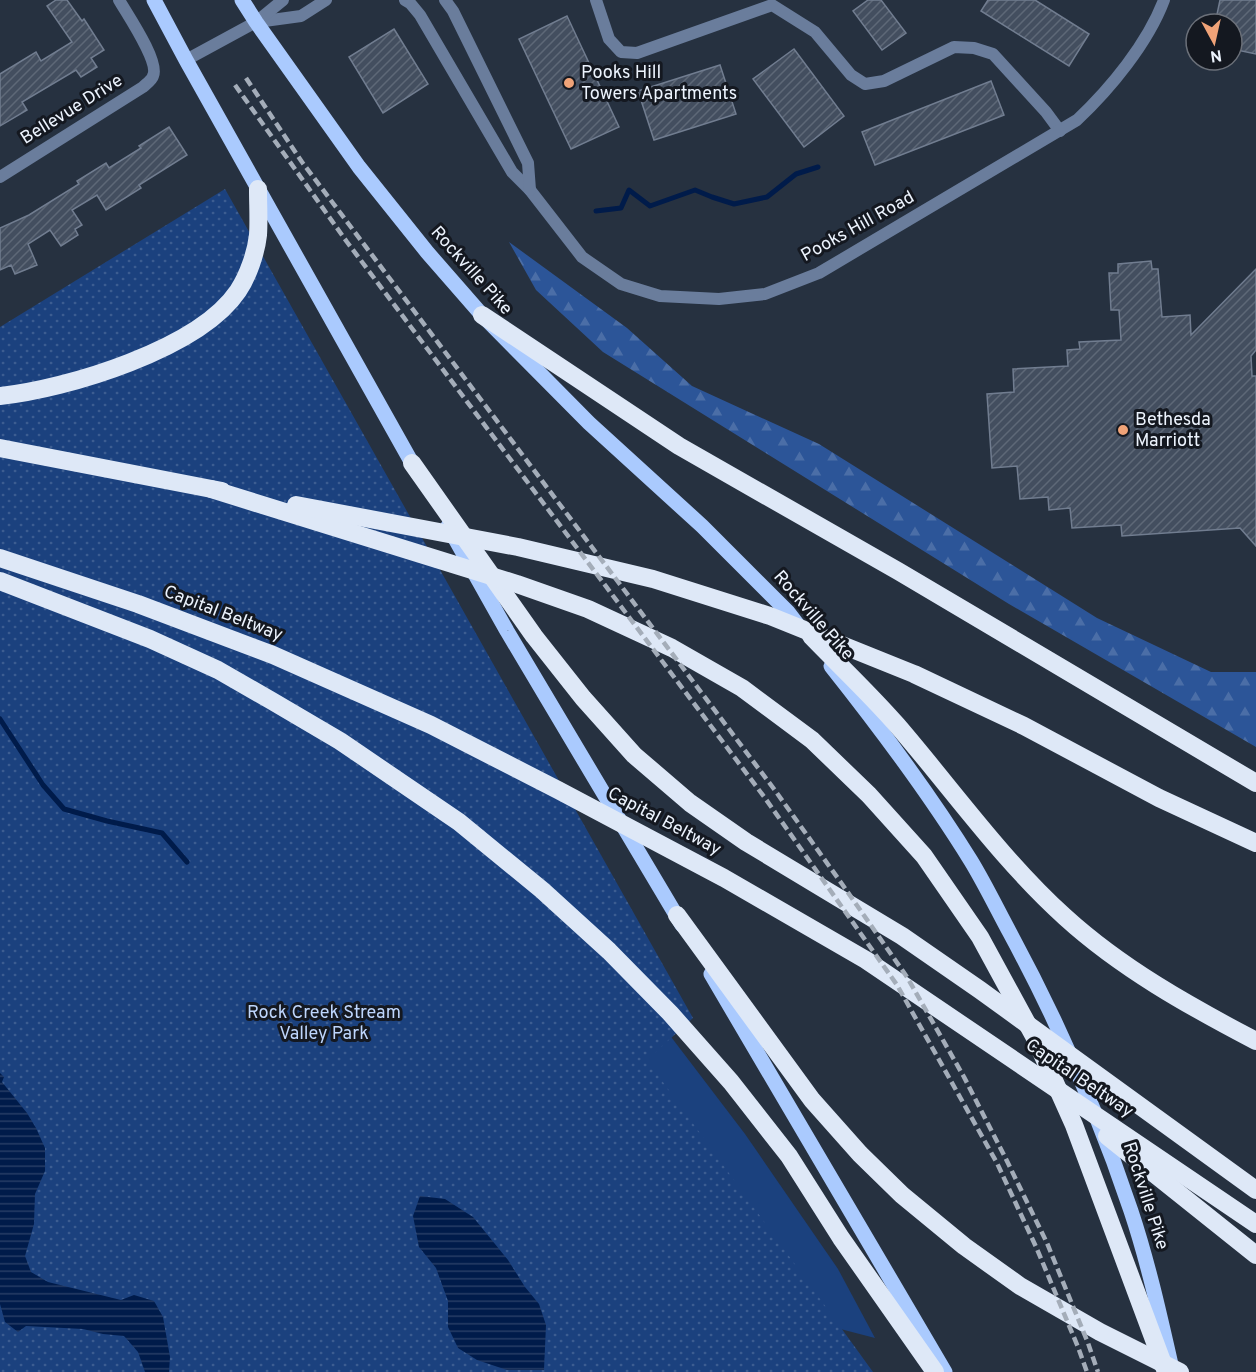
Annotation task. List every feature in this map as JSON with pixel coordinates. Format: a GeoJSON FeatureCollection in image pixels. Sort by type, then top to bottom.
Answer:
{"type":"FeatureCollection","features":[{"type":"Feature","properties":{"kind":"highway"},"geometry":{"type":"LineString","coordinates":[[0,396],[21,394],[71,382],[159,350],[195,331],[220,312],[238,290],[251,264],[258,237],[258,189]]}},
{"type":"Feature","properties":{"kind":"highway"},"geometry":{"type":"LineString","coordinates":[[482,315],[679,446],[898,571],[1256,783]]}},
{"type":"Feature","properties":{"kind":"highway"},"geometry":{"type":"LineString","coordinates":[[0,448],[518,547],[653,579],[770,616],[915,674],[1024,726],[1159,798],[1256,843]]}},
{"type":"Feature","properties":{"kind":"highway"},"geometry":{"type":"LineString","coordinates":[[412,463],[534,636],[583,698],[634,755],[690,803],[746,842],[902,936],[1256,1191]]}},
{"type":"Feature","properties":{"kind":"highway"},"geometry":{"type":"LineString","coordinates":[[211,489],[517,584],[588,609],[672,648],[742,688],[812,740],[869,795],[924,856],[980,937],[1035,1038],[1074,1125],[1166,1372]]}},
{"type":"Feature","properties":{"kind":"highway","name":"Capital Beltway"},"geometry":{"type":"LineString","coordinates":[[0,558],[138,604],[273,656],[430,725],[724,878],[866,960],[1256,1224]]}},
{"type":"Feature","properties":{"kind":"highway"},"geometry":{"type":"LineString","coordinates":[[0,581],[150,639],[218,670],[340,741],[459,822],[542,890],[640,982],[731,1082],[789,1156],[841,1238],[935,1372]]}},
{"type":"Feature","properties":{"kind":"highway"},"geometry":{"type":"LineString","coordinates":[[788,612],[896,723],[1020,873],[1065,918],[1110,955],[1170,993],[1256,1041]]}},
{"type":"Feature","properties":{"kind":"highway"},"geometry":{"type":"LineString","coordinates":[[1159,798],[1256,857]]}},
{"type":"Feature","properties":{"kind":"highway"},"geometry":{"type":"LineString","coordinates":[[677,915],[812,1100],[860,1154],[902,1195],[964,1246],[1020,1286],[1100,1332],[1180,1372]]}},
{"type":"Feature","properties":{"kind":"highway"},"geometry":{"type":"LineString","coordinates":[[998,1049],[1256,1255]]}},
{"type":"Feature","properties":{"kind":"main road"},"geometry":{"type":"LineString","coordinates":[[154,0],[507,632],[677,915],[945,1372]]}},
{"type":"Feature","properties":{"kind":"main road","name":"Rockville Pike"},"geometry":{"type":"LineString","coordinates":[[242,0],[358,167],[426,252],[482,315],[589,423],[702,526],[788,612],[867,712],[937,809],[972,863],[1023,958],[1061,1035],[1100,1123],[1132,1213],[1172,1372]]}},
{"type":"Feature","properties":{"kind":"street","name":"Bellevue Drive"},"geometry":{"type":"LineString","coordinates":[[0,177],[143,87],[153,77],[154,68],[148,51],[119,0]]}},
{"type":"Feature","properties":{"kind":"street"},"geometry":{"type":"LineString","coordinates":[[186,60],[256,22],[283,0]]}},
{"type":"Feature","properties":{"kind":"street"},"geometry":{"type":"LineString","coordinates":[[256,22],[301,16],[326,0]]}},
{"type":"Feature","properties":{"kind":"street","name":"Pooks Hill Road"},"geometry":{"type":"LineString","coordinates":[[405,0],[420,15],[512,172],[530,190],[582,257],[621,284],[660,296],[719,299],[765,294],[819,273],[1077,120],[1093,105],[1141,47],[1164,0]]}},
{"type":"Feature","properties":{"kind":"street"},"geometry":{"type":"LineString","coordinates":[[446,0],[528,163],[530,190]]}},
{"type":"Feature","properties":{"kind":"street"},"geometry":{"type":"LineString","coordinates":[[596,0],[609,39],[621,52],[637,53],[772,5],[815,32],[851,75],[865,84],[884,81],[954,47],[974,48],[993,54],[1046,112],[1060,131]]}},
{"type":"Feature","properties":{"kind":"green space","name":"Rock Creek Stream Valley Park"},"geometry":{"type":"Polygon","coordinates":[[[225,189],[693,1018],[647,1060],[873,1372],[0,1372],[0,327],[225,189]]]}},
{"type":"Feature","properties":{"kind":"green space"},"geometry":{"type":"Polygon","coordinates":[[[509,242],[627,328],[692,386],[819,444],[1097,618],[1211,672],[1256,672],[1256,747],[1009,604],[603,352],[536,290],[509,242]]]}},
{"type":"Feature","properties":{"kind":"green space"},"geometry":{"type":"Polygon","coordinates":[[[204,690],[662,1025],[745,1134],[838,1269],[875,1338],[825,1325],[204,690]]]}},
{"type":"Feature","properties":{"kind":"shaded area"},"geometry":{"type":"Polygon","coordinates":[[[0,1073],[4,1077],[2,1082],[27,1113],[45,1148],[45,1171],[35,1194],[34,1224],[25,1256],[31,1272],[48,1282],[121,1300],[134,1295],[154,1301],[163,1317],[170,1357],[169,1372],[145,1372],[138,1352],[124,1336],[83,1329],[26,1326],[18,1332],[5,1322],[0,1304],[0,1073]]]}},
{"type":"Feature","properties":{"kind":"shaded area"},"geometry":{"type":"Polygon","coordinates":[[[420,1196],[445,1199],[473,1217],[508,1260],[539,1304],[546,1325],[544,1370],[507,1370],[477,1360],[458,1348],[448,1327],[448,1301],[436,1268],[419,1247],[413,1216],[420,1196]]]}},
{"type":"Feature","properties":{"kind":"building"},"geometry":{"type":"Polygon","coordinates":[[[56,0],[67,0],[82,21],[84,19],[104,50],[91,58],[97,67],[81,77],[76,70],[22,102],[27,110],[0,126],[0,74],[36,52],[41,61],[72,42],[47,6],[56,0]]]}},
{"type":"Feature","properties":{"kind":"building"},"geometry":{"type":"Polygon","coordinates":[[[868,0],[881,0],[906,33],[882,50],[853,11],[868,0]]]}},
{"type":"Feature","properties":{"kind":"building"},"geometry":{"type":"Polygon","coordinates":[[[988,0],[1035,0],[1089,34],[1069,66],[981,11],[988,0]]]}},
{"type":"Feature","properties":{"kind":"building"},"geometry":{"type":"Polygon","coordinates":[[[1220,0],[1256,0],[1256,54],[1244,52],[1244,12],[1218,12],[1220,0]]]}},
{"type":"Feature","properties":{"kind":"building","name":"Pooks Hill Towers Apartments"},"geometry":{"type":"Polygon","coordinates":[[[567,16],[619,127],[571,149],[519,39],[567,16]]]}},
{"type":"Feature","properties":{"kind":"building"},"geometry":{"type":"Polygon","coordinates":[[[394,29],[428,84],[383,113],[349,57],[394,29]]]}},
{"type":"Feature","properties":{"kind":"building"},"geometry":{"type":"Polygon","coordinates":[[[794,49],[844,116],[804,147],[753,79],[794,49]]]}},
{"type":"Feature","properties":{"kind":"building"},"geometry":{"type":"Polygon","coordinates":[[[720,65],[736,114],[654,140],[638,91],[720,65]]]}},
{"type":"Feature","properties":{"kind":"building"},"geometry":{"type":"Polygon","coordinates":[[[991,81],[1004,115],[875,165],[862,132],[991,81]]]}},
{"type":"Feature","properties":{"kind":"building"},"geometry":{"type":"Polygon","coordinates":[[[169,127],[187,155],[139,185],[141,188],[106,210],[97,195],[72,210],[82,225],[75,229],[78,235],[61,246],[50,230],[28,244],[37,265],[15,274],[11,265],[0,270],[0,228],[29,215],[79,184],[77,181],[106,163],[109,168],[169,127]]]}},
{"type":"Feature","properties":{"kind":"building","name":"Bethesda Marriott"},"geometry":{"type":"Polygon","coordinates":[[[1151,261],[1152,269],[1158,269],[1162,317],[1190,315],[1191,335],[1256,269],[1256,350],[1251,356],[1252,376],[1256,376],[1256,546],[1240,528],[1122,536],[1121,525],[1072,528],[1070,508],[1049,510],[1048,497],[1020,499],[1017,466],[992,468],[987,394],[1014,392],[1013,369],[1068,366],[1067,350],[1080,349],[1079,342],[1121,340],[1119,310],[1111,310],[1109,273],[1118,273],[1118,264],[1151,261]]]}},
{"type":"Feature","properties":{"kind":"waterway"},"geometry":{"type":"LineString","coordinates":[[596,211],[621,208],[629,190],[650,206],[695,190],[734,204],[767,197],[796,174],[818,167]]}},
{"type":"Feature","properties":{"kind":"waterway"},"geometry":{"type":"LineString","coordinates":[[0,719],[43,785],[64,809],[162,833],[187,862]]}},
{"type":"Feature","properties":{"kind":"railway"},"geometry":{"type":"LineString","coordinates":[[246,78],[302,162],[774,789],[907,977],[964,1077],[1047,1243],[1098,1372]]}},
{"type":"Feature","properties":{"kind":"railway"},"geometry":{"type":"LineString","coordinates":[[235,85],[347,242],[765,798],[897,985],[997,1163],[1037,1249],[1087,1372]]}},
{"type":"Feature","properties":{"kind":"place","name":"Pooks Hill Towers Apartments"},"geometry":{"type":"Point","coordinates":[569,83]}},
{"type":"Feature","properties":{"kind":"place","name":"Bethesda Marriott"},"geometry":{"type":"Point","coordinates":[1123,430]}}]}
